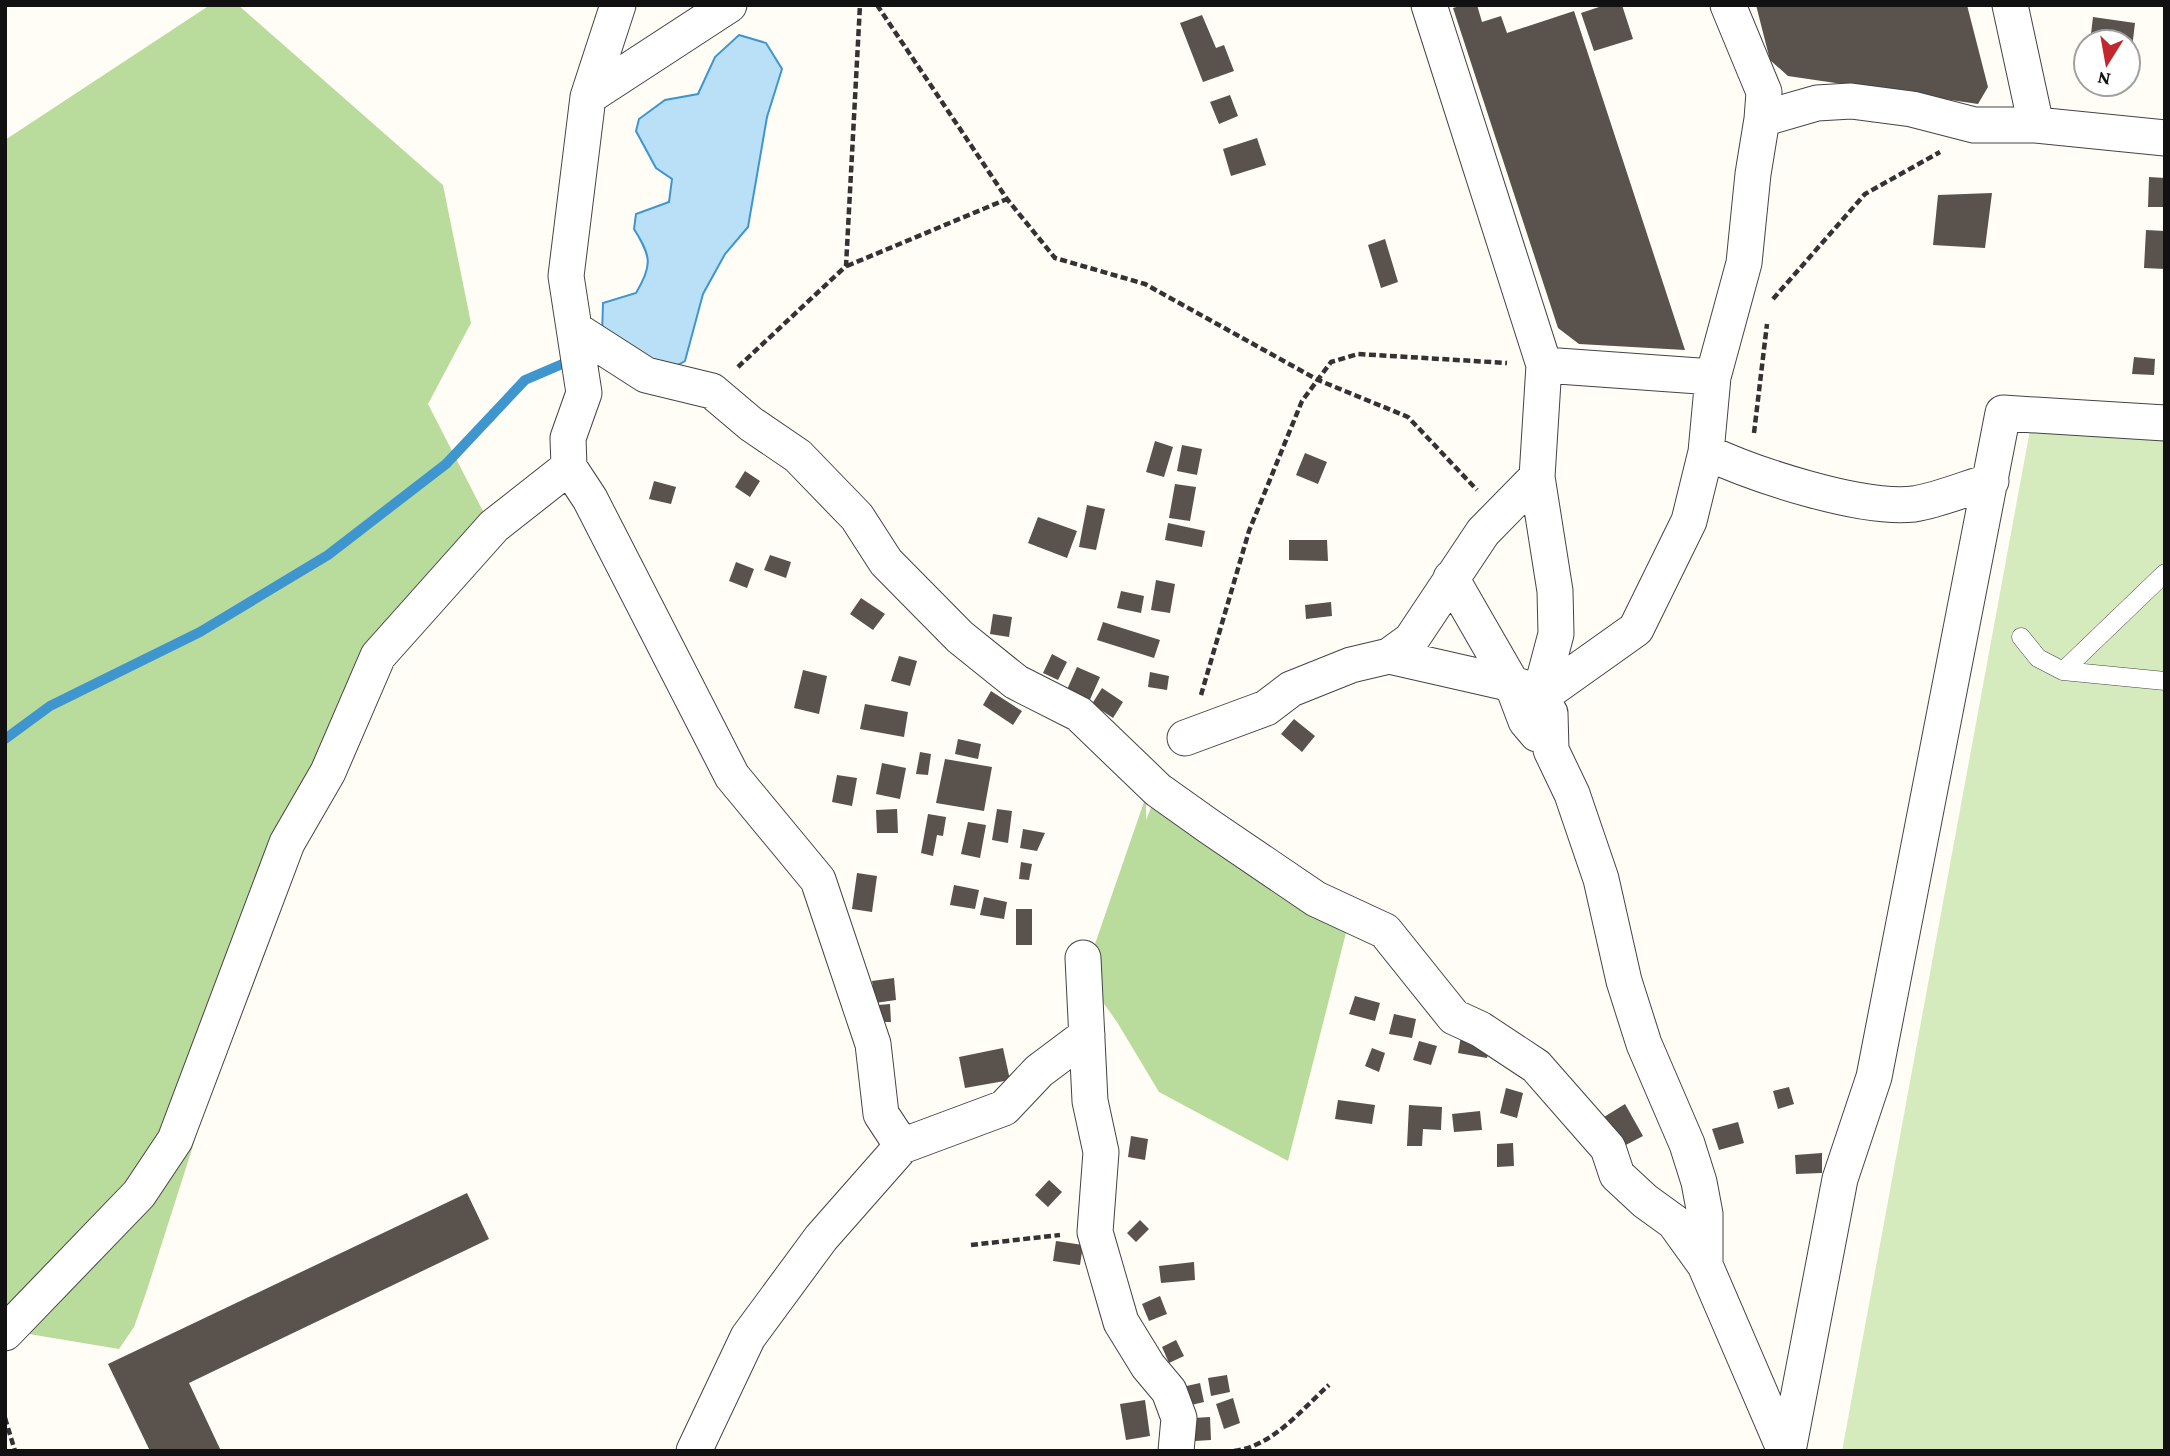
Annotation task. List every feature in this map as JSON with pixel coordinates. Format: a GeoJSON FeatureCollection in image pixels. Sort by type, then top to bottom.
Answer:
{"type":"FeatureCollection","features":[{"type":"Feature","properties":{"kind":"street"},"geometry":{"type":"LineString","coordinates":[[618,5],[588,97],[566,276],[584,393],[568,439],[569,467],[590,499],[732,776],[817,880],[873,1044],[881,1114],[902,1146]]}},
{"type":"Feature","properties":{"kind":"street"},"geometry":{"type":"LineString","coordinates":[[588,97],[729,5]]}},
{"type":"Feature","properties":{"kind":"street"},"geometry":{"type":"LineString","coordinates":[[1429,5],[1544,365],[1536,477],[1555,591],[1556,634],[1530,691]]}},
{"type":"Feature","properties":{"kind":"street"},"geometry":{"type":"LineString","coordinates":[[1389,656],[1530,691],[1636,629],[1689,521],[1706,452],[1713,377],[1744,263],[1764,92],[1728,5]]}},
{"type":"Feature","properties":{"kind":"street"},"geometry":{"type":"LineString","coordinates":[[2010,5],[2036,125]]}},
{"type":"Feature","properties":{"kind":"street"},"geometry":{"type":"LineString","coordinates":[[1762,120],[1817,103],[1851,101],[1912,109],[1974,125],[2036,125],[2165,138]]}},
{"type":"Feature","properties":{"kind":"street"},"geometry":{"type":"LineString","coordinates":[[576,330],[646,375],[712,391],[751,424],[798,456],[857,517],[886,562],[960,637],[1016,682],[1079,714],[1158,790],[1316,899],[1385,932],[1454,1017],[1480,1029],[1536,1066],[1608,1148],[1616,1175],[1674,1222],[1705,1265],[1786,1451]]}},
{"type":"Feature","properties":{"kind":"street"},"geometry":{"type":"LineString","coordinates":[[1544,365],[1713,377]]}},
{"type":"Feature","properties":{"kind":"street"},"geometry":{"type":"LineString","coordinates":[[1786,1451],[1840,1179],[1874,1077],[2003,413],[2165,423]]}},
{"type":"Feature","properties":{"kind":"street"},"geometry":{"type":"LineString","coordinates":[[1706,452],[1749,472],[1889,505],[1916,503],[1991,481]]}},
{"type":"Feature","properties":{"kind":"street"},"geometry":{"type":"LineString","coordinates":[[5,1334],[139,1194],[175,1140],[288,843],[328,772],[378,656],[494,526],[569,467]]}},
{"type":"Feature","properties":{"kind":"street"},"geometry":{"type":"LineString","coordinates":[[1185,738],[1266,708],[1292,689],[1351,665],[1389,656],[1411,640],[1483,532],[1536,477]]}},
{"type":"Feature","properties":{"kind":"street"},"geometry":{"type":"LineString","coordinates":[[1451,578],[1530,691],[1550,713],[1551,750],[1572,794],[1601,879],[1624,981],[1644,1044],[1687,1144],[1699,1182],[1705,1214],[1705,1265]]}},
{"type":"Feature","properties":{"kind":"street"},"geometry":{"type":"LineString","coordinates":[[1083,958],[1090,1101],[1101,1152],[1095,1231],[1121,1322],[1148,1366],[1169,1391],[1179,1418],[1176,1451]]}},
{"type":"Feature","properties":{"kind":"street"},"geometry":{"type":"LineString","coordinates":[[694,1451],[748,1337],[821,1238],[902,1146],[1004,1108],[1039,1071],[1087,1035]]}},
{"type":"Feature","properties":{"kind":"lane"},"geometry":{"type":"LineString","coordinates":[[2063,671],[2165,573]]}},
{"type":"Feature","properties":{"kind":"lane"},"geometry":{"type":"LineString","coordinates":[[2021,637],[2038,658],[2063,671],[2165,681]]}},
{"type":"Feature","properties":{"kind":"path"},"geometry":{"type":"LineString","coordinates":[[846,266],[860,5]]}},
{"type":"Feature","properties":{"kind":"path"},"geometry":{"type":"LineString","coordinates":[[877,5],[1007,199],[1055,258],[1145,284],[1318,380],[1408,417],[1500,514]]}},
{"type":"Feature","properties":{"kind":"path"},"geometry":{"type":"LineString","coordinates":[[1769,304],[1865,194],[1932,159],[1974,125]]}},
{"type":"Feature","properties":{"kind":"path"},"geometry":{"type":"LineString","coordinates":[[712,391],[846,266],[1007,199]]}},
{"type":"Feature","properties":{"kind":"path"},"geometry":{"type":"LineString","coordinates":[[1749,472],[1768,317]]}},
{"type":"Feature","properties":{"kind":"path"},"geometry":{"type":"LineString","coordinates":[[1185,738],[1209,673],[1250,531],[1302,401],[1331,362],[1358,354],[1544,365]]}},
{"type":"Feature","properties":{"kind":"path"},"geometry":{"type":"LineString","coordinates":[[971,1245],[1095,1231]]}},
{"type":"Feature","properties":{"kind":"path"},"geometry":{"type":"LineString","coordinates":[[1234,1451],[1253,1449],[1275,1434],[1329,1385]]}},
{"type":"Feature","properties":{"kind":"path"},"geometry":{"type":"LineString","coordinates":[[5,1418],[15,1451]]}},
{"type":"Feature","properties":{"kind":"green space"},"geometry":{"type":"Polygon","coordinates":[[[210,5],[238,5],[443,185],[471,323],[428,404],[488,521],[418,588],[280,845],[193,1146],[134,1327],[119,1349],[5,1330],[5,140],[210,5]]]}},
{"type":"Feature","properties":{"kind":"green space"},"geometry":{"type":"Polygon","coordinates":[[[2030,430],[2165,440],[2165,1451],[1842,1451],[2030,430]]]}},
{"type":"Feature","properties":{"kind":"green space"},"geometry":{"type":"Polygon","coordinates":[[[1158,790],[1350,917],[1288,1161],[1159,1092],[1117,1022],[1092,987],[1095,944],[1146,796],[1146,820],[1158,790]]]}},
{"type":"Feature","properties":{"kind":"water"},"geometry":{"type":"Polygon","coordinates":[[[739,35],[766,43],[782,69],[767,117],[748,227],[725,254],[703,294],[685,361],[675,366],[654,364],[602,335],[603,303],[636,293],[647,268],[647,254],[634,229],[636,214],[669,202],[672,179],[656,168],[636,131],[639,119],[665,100],[698,94],[715,57],[739,35]]]}},
{"type":"Feature","properties":{"kind":"building"},"geometry":{"type":"Polygon","coordinates":[[[1477,5],[1482,22],[1501,16],[1507,33],[1574,11],[1685,350],[1579,344],[1558,328],[1453,8],[1477,5]]]}},
{"type":"Feature","properties":{"kind":"building"},"geometry":{"type":"Polygon","coordinates":[[[1605,5],[1622,5],[1633,39],[1594,51],[1581,13],[1605,5]]]}},
{"type":"Feature","properties":{"kind":"building"},"geometry":{"type":"Polygon","coordinates":[[[1756,5],[1967,5],[1988,87],[1978,104],[1788,76],[1770,60],[1756,5]]]}},
{"type":"Feature","properties":{"kind":"building"},"geometry":{"type":"Polygon","coordinates":[[[1202,15],[1216,48],[1224,45],[1234,71],[1203,82],[1180,23],[1202,15]]]}},
{"type":"Feature","properties":{"kind":"building"},"geometry":{"type":"Polygon","coordinates":[[[2093,17],[2135,23],[2134,28],[2092,28],[2093,17]]]}},
{"type":"Feature","properties":{"kind":"building"},"geometry":{"type":"Polygon","coordinates":[[[1230,95],[1238,116],[1219,124],[1210,102],[1230,95]]]}},
{"type":"Feature","properties":{"kind":"building"},"geometry":{"type":"Polygon","coordinates":[[[1257,138],[1266,165],[1231,176],[1223,149],[1257,138]]]}},
{"type":"Feature","properties":{"kind":"building"},"geometry":{"type":"Polygon","coordinates":[[[2149,177],[2165,178],[2165,207],[2148,207],[2149,177]]]}},
{"type":"Feature","properties":{"kind":"building"},"geometry":{"type":"Polygon","coordinates":[[[1992,193],[1985,248],[1933,245],[1938,195],[1992,193]]]}},
{"type":"Feature","properties":{"kind":"building"},"geometry":{"type":"Polygon","coordinates":[[[2146,230],[2165,231],[2165,269],[2144,268],[2146,230]]]}},
{"type":"Feature","properties":{"kind":"building"},"geometry":{"type":"Polygon","coordinates":[[[1385,239],[1398,282],[1381,288],[1368,245],[1385,239]]]}},
{"type":"Feature","properties":{"kind":"building"},"geometry":{"type":"Polygon","coordinates":[[[2134,357],[2155,359],[2154,375],[2132,374],[2134,357]]]}},
{"type":"Feature","properties":{"kind":"building"},"geometry":{"type":"Polygon","coordinates":[[[1155,441],[1173,447],[1164,477],[1146,472],[1155,441]]]}},
{"type":"Feature","properties":{"kind":"building"},"geometry":{"type":"Polygon","coordinates":[[[1182,445],[1202,449],[1197,475],[1177,471],[1182,445]]]}},
{"type":"Feature","properties":{"kind":"building"},"geometry":{"type":"Polygon","coordinates":[[[1305,453],[1327,462],[1318,484],[1296,475],[1305,453]]]}},
{"type":"Feature","properties":{"kind":"building"},"geometry":{"type":"Polygon","coordinates":[[[745,471],[760,481],[750,497],[735,487],[745,471]]]}},
{"type":"Feature","properties":{"kind":"building"},"geometry":{"type":"Polygon","coordinates":[[[654,481],[676,487],[671,504],[649,499],[654,481]]]}},
{"type":"Feature","properties":{"kind":"building"},"geometry":{"type":"Polygon","coordinates":[[[1175,484],[1196,487],[1190,521],[1169,518],[1175,484]]]}},
{"type":"Feature","properties":{"kind":"building"},"geometry":{"type":"Polygon","coordinates":[[[1087,505],[1105,509],[1096,550],[1079,547],[1087,505]]]}},
{"type":"Feature","properties":{"kind":"building"},"geometry":{"type":"Polygon","coordinates":[[[1038,517],[1077,531],[1067,558],[1028,543],[1038,517]]]}},
{"type":"Feature","properties":{"kind":"building"},"geometry":{"type":"Polygon","coordinates":[[[1168,523],[1205,531],[1202,547],[1165,540],[1168,523]]]}},
{"type":"Feature","properties":{"kind":"building"},"geometry":{"type":"Polygon","coordinates":[[[1289,540],[1327,540],[1328,561],[1289,560],[1289,540]]]}},
{"type":"Feature","properties":{"kind":"building"},"geometry":{"type":"Polygon","coordinates":[[[770,555],[791,562],[786,578],[764,570],[770,555]]]}},
{"type":"Feature","properties":{"kind":"building"},"geometry":{"type":"Polygon","coordinates":[[[736,562],[754,569],[747,588],[729,581],[736,562]]]}},
{"type":"Feature","properties":{"kind":"building"},"geometry":{"type":"Polygon","coordinates":[[[1156,580],[1175,584],[1170,613],[1151,610],[1156,580]]]}},
{"type":"Feature","properties":{"kind":"building"},"geometry":{"type":"Polygon","coordinates":[[[1121,591],[1144,596],[1141,613],[1117,608],[1121,591]]]}},
{"type":"Feature","properties":{"kind":"building"},"geometry":{"type":"Polygon","coordinates":[[[861,598],[885,614],[873,630],[850,614],[861,598]]]}},
{"type":"Feature","properties":{"kind":"building"},"geometry":{"type":"Polygon","coordinates":[[[1331,602],[1332,616],[1306,619],[1305,605],[1331,602]]]}},
{"type":"Feature","properties":{"kind":"building"},"geometry":{"type":"Polygon","coordinates":[[[993,614],[1012,617],[1009,637],[990,634],[993,614]]]}},
{"type":"Feature","properties":{"kind":"building"},"geometry":{"type":"Polygon","coordinates":[[[1103,622],[1160,640],[1154,658],[1097,640],[1103,622]]]}},
{"type":"Feature","properties":{"kind":"building"},"geometry":{"type":"Polygon","coordinates":[[[1052,654],[1067,662],[1058,680],[1043,673],[1052,654]]]}},
{"type":"Feature","properties":{"kind":"building"},"geometry":{"type":"Polygon","coordinates":[[[899,656],[917,661],[910,686],[891,681],[899,656]]]}},
{"type":"Feature","properties":{"kind":"building"},"geometry":{"type":"Polygon","coordinates":[[[1077,667],[1100,677],[1088,704],[1065,694],[1077,667]]]}},
{"type":"Feature","properties":{"kind":"building"},"geometry":{"type":"Polygon","coordinates":[[[803,670],[827,676],[819,714],[794,708],[803,670]]]}},
{"type":"Feature","properties":{"kind":"building"},"geometry":{"type":"Polygon","coordinates":[[[1150,672],[1169,676],[1167,690],[1148,687],[1150,672]]]}},
{"type":"Feature","properties":{"kind":"building"},"geometry":{"type":"Polygon","coordinates":[[[1102,688],[1123,702],[1113,718],[1092,704],[1102,688]]]}},
{"type":"Feature","properties":{"kind":"building"},"geometry":{"type":"Polygon","coordinates":[[[991,691],[1022,711],[1013,725],[983,705],[991,691]]]}},
{"type":"Feature","properties":{"kind":"building"},"geometry":{"type":"Polygon","coordinates":[[[865,704],[908,712],[904,737],[860,729],[865,704]]]}},
{"type":"Feature","properties":{"kind":"building"},"geometry":{"type":"Polygon","coordinates":[[[1294,719],[1315,736],[1302,752],[1281,734],[1294,719]]]}},
{"type":"Feature","properties":{"kind":"building"},"geometry":{"type":"Polygon","coordinates":[[[958,739],[981,744],[978,759],[955,754],[958,739]]]}},
{"type":"Feature","properties":{"kind":"building"},"geometry":{"type":"Polygon","coordinates":[[[920,752],[931,754],[928,775],[916,774],[920,752]]]}},
{"type":"Feature","properties":{"kind":"building"},"geometry":{"type":"Polygon","coordinates":[[[945,759],[992,767],[984,811],[936,803],[945,759]]]}},
{"type":"Feature","properties":{"kind":"building"},"geometry":{"type":"Polygon","coordinates":[[[882,763],[906,768],[900,799],[876,794],[882,763]]]}},
{"type":"Feature","properties":{"kind":"building"},"geometry":{"type":"Polygon","coordinates":[[[837,775],[857,778],[852,806],[832,802],[837,775]]]}},
{"type":"Feature","properties":{"kind":"building"},"geometry":{"type":"Polygon","coordinates":[[[897,809],[898,833],[877,833],[876,810],[897,809]]]}},
{"type":"Feature","properties":{"kind":"building"},"geometry":{"type":"Polygon","coordinates":[[[997,809],[1012,811],[1008,843],[992,840],[997,809]]]}},
{"type":"Feature","properties":{"kind":"building"},"geometry":{"type":"Polygon","coordinates":[[[928,814],[946,817],[943,836],[937,835],[933,856],[921,853],[928,814]]]}},
{"type":"Feature","properties":{"kind":"building"},"geometry":{"type":"Polygon","coordinates":[[[968,822],[986,825],[980,858],[961,854],[968,822]]]}},
{"type":"Feature","properties":{"kind":"building"},"geometry":{"type":"Polygon","coordinates":[[[1023,829],[1045,833],[1037,851],[1020,848],[1023,829]]]}},
{"type":"Feature","properties":{"kind":"building"},"geometry":{"type":"Polygon","coordinates":[[[1021,862],[1032,864],[1029,880],[1019,879],[1021,862]]]}},
{"type":"Feature","properties":{"kind":"building"},"geometry":{"type":"Polygon","coordinates":[[[857,873],[877,876],[872,912],[852,909],[857,873]]]}},
{"type":"Feature","properties":{"kind":"building"},"geometry":{"type":"Polygon","coordinates":[[[954,885],[979,890],[975,909],[950,905],[954,885]]]}},
{"type":"Feature","properties":{"kind":"building"},"geometry":{"type":"Polygon","coordinates":[[[984,897],[1007,902],[1004,919],[980,915],[984,897]]]}},
{"type":"Feature","properties":{"kind":"building"},"geometry":{"type":"Polygon","coordinates":[[[1016,909],[1032,909],[1032,945],[1016,945],[1016,909]]]}},
{"type":"Feature","properties":{"kind":"building"},"geometry":{"type":"Polygon","coordinates":[[[894,978],[896,1000],[875,1003],[872,981],[894,978]]]}},
{"type":"Feature","properties":{"kind":"building"},"geometry":{"type":"Polygon","coordinates":[[[1355,996],[1380,1003],[1375,1021],[1349,1014],[1355,996]]]}},
{"type":"Feature","properties":{"kind":"building"},"geometry":{"type":"Polygon","coordinates":[[[890,1004],[891,1022],[879,1022],[878,1005],[890,1004]]]}},
{"type":"Feature","properties":{"kind":"building"},"geometry":{"type":"Polygon","coordinates":[[[1394,1014],[1416,1019],[1412,1038],[1389,1034],[1394,1014]]]}},
{"type":"Feature","properties":{"kind":"building"},"geometry":{"type":"Polygon","coordinates":[[[1461,1036],[1491,1042],[1487,1058],[1458,1053],[1461,1036]]]}},
{"type":"Feature","properties":{"kind":"building"},"geometry":{"type":"Polygon","coordinates":[[[1419,1041],[1437,1046],[1431,1065],[1413,1060],[1419,1041]]]}},
{"type":"Feature","properties":{"kind":"building"},"geometry":{"type":"Polygon","coordinates":[[[1003,1048],[1010,1080],[965,1088],[959,1057],[1003,1048]]]}},
{"type":"Feature","properties":{"kind":"building"},"geometry":{"type":"Polygon","coordinates":[[[1372,1048],[1385,1053],[1379,1072],[1365,1066],[1372,1048]]]}},
{"type":"Feature","properties":{"kind":"building"},"geometry":{"type":"Polygon","coordinates":[[[1789,1087],[1794,1104],[1778,1109],[1773,1091],[1789,1087]]]}},
{"type":"Feature","properties":{"kind":"building"},"geometry":{"type":"Polygon","coordinates":[[[1506,1088],[1523,1093],[1517,1118],[1500,1113],[1506,1088]]]}},
{"type":"Feature","properties":{"kind":"building"},"geometry":{"type":"Polygon","coordinates":[[[1338,1100],[1375,1105],[1372,1124],[1335,1119],[1338,1100]]]}},
{"type":"Feature","properties":{"kind":"building"},"geometry":{"type":"Polygon","coordinates":[[[1625,1104],[1643,1136],[1622,1147],[1604,1117],[1625,1104]]]}},
{"type":"Feature","properties":{"kind":"building"},"geometry":{"type":"Polygon","coordinates":[[[1409,1105],[1442,1107],[1441,1130],[1423,1129],[1422,1146],[1407,1146],[1409,1105]]]}},
{"type":"Feature","properties":{"kind":"building"},"geometry":{"type":"Polygon","coordinates":[[[1480,1111],[1482,1130],[1454,1132],[1452,1114],[1480,1111]]]}},
{"type":"Feature","properties":{"kind":"building"},"geometry":{"type":"Polygon","coordinates":[[[1738,1122],[1744,1143],[1719,1150],[1712,1129],[1738,1122]]]}},
{"type":"Feature","properties":{"kind":"building"},"geometry":{"type":"Polygon","coordinates":[[[1131,1136],[1148,1139],[1145,1160],[1128,1157],[1131,1136]]]}},
{"type":"Feature","properties":{"kind":"building"},"geometry":{"type":"Polygon","coordinates":[[[1513,1143],[1514,1166],[1497,1167],[1497,1144],[1513,1143]]]}},
{"type":"Feature","properties":{"kind":"building"},"geometry":{"type":"Polygon","coordinates":[[[1822,1153],[1822,1173],[1796,1174],[1795,1155],[1822,1153]]]}},
{"type":"Feature","properties":{"kind":"building"},"geometry":{"type":"Polygon","coordinates":[[[1049,1180],[1062,1192],[1048,1207],[1035,1195],[1049,1180]]]}},
{"type":"Feature","properties":{"kind":"building"},"geometry":{"type":"Polygon","coordinates":[[[467,1193],[489,1239],[189,1383],[221,1451],[150,1451],[108,1364],[467,1193]]]}},
{"type":"Feature","properties":{"kind":"building"},"geometry":{"type":"Polygon","coordinates":[[[1140,1220],[1149,1229],[1136,1242],[1127,1233],[1140,1220]]]}},
{"type":"Feature","properties":{"kind":"building"},"geometry":{"type":"Polygon","coordinates":[[[1056,1241],[1083,1245],[1080,1265],[1053,1261],[1056,1241]]]}},
{"type":"Feature","properties":{"kind":"building"},"geometry":{"type":"Polygon","coordinates":[[[1194,1262],[1195,1280],[1161,1283],[1159,1266],[1194,1262]]]}},
{"type":"Feature","properties":{"kind":"building"},"geometry":{"type":"Polygon","coordinates":[[[1160,1296],[1167,1314],[1149,1321],[1142,1304],[1160,1296]]]}},
{"type":"Feature","properties":{"kind":"building"},"geometry":{"type":"Polygon","coordinates":[[[1176,1340],[1184,1356],[1169,1363],[1162,1347],[1176,1340]]]}},
{"type":"Feature","properties":{"kind":"building"},"geometry":{"type":"Polygon","coordinates":[[[1227,1375],[1230,1392],[1211,1396],[1208,1378],[1227,1375]]]}},
{"type":"Feature","properties":{"kind":"building"},"geometry":{"type":"Polygon","coordinates":[[[1200,1383],[1204,1402],[1187,1406],[1182,1387],[1200,1383]]]}},
{"type":"Feature","properties":{"kind":"building"},"geometry":{"type":"Polygon","coordinates":[[[1233,1398],[1240,1423],[1224,1429],[1216,1404],[1233,1398]]]}},
{"type":"Feature","properties":{"kind":"building"},"geometry":{"type":"Polygon","coordinates":[[[1145,1400],[1150,1436],[1126,1440],[1120,1404],[1145,1400]]]}},
{"type":"Feature","properties":{"kind":"building"},"geometry":{"type":"Polygon","coordinates":[[[1210,1417],[1211,1440],[1195,1441],[1193,1418],[1210,1417]]]}},
{"type":"Feature","properties":{"kind":"waterway"},"geometry":{"type":"LineString","coordinates":[[5,739],[50,706],[200,632],[328,555],[446,464],[525,380],[574,359]]}}]}
